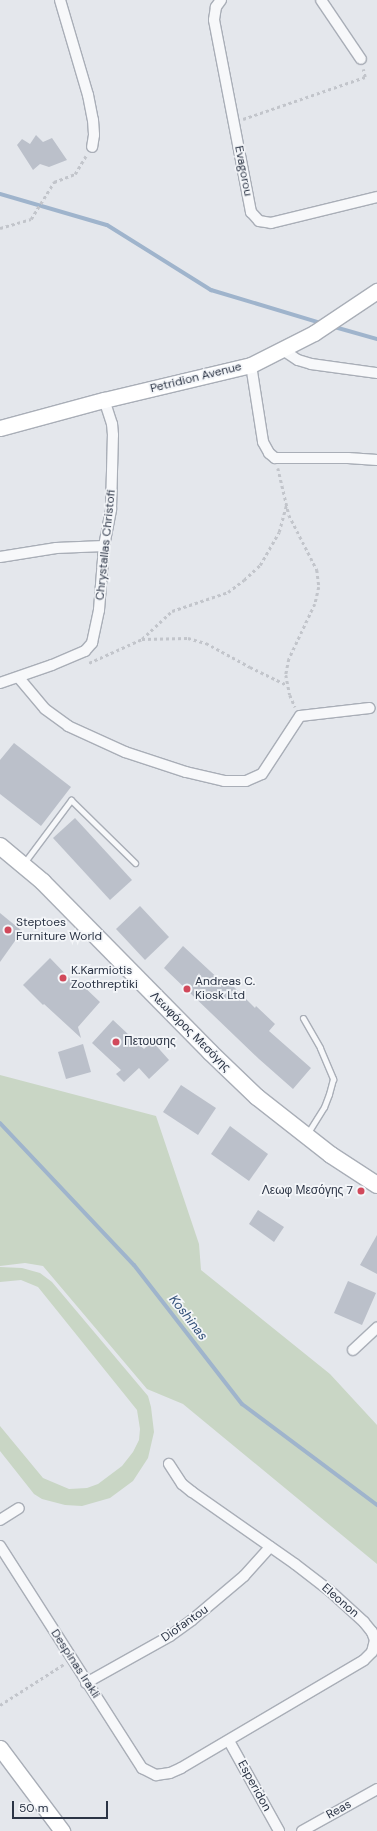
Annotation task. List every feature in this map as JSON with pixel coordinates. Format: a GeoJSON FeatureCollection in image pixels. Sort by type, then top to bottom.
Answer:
{"type":"FeatureCollection","features":[{"type":"Feature","properties":{"kind":"main road","name":"Λεωφόρος Μεσόγης"},"geometry":{"type":"LineString","coordinates":[[0,846],[43,882],[215,1057],[257,1097],[306,1137],[377,1185]]}},
{"type":"Feature","properties":{"kind":"street"},"geometry":{"type":"LineString","coordinates":[[60,0],[88,95],[93,120],[94,135],[92,147]]}},
{"type":"Feature","properties":{"kind":"street","name":"Evagorou"},"geometry":{"type":"LineString","coordinates":[[221,0],[216,7],[214,20],[251,212],[258,221],[271,222],[377,197]]}},
{"type":"Feature","properties":{"kind":"street"},"geometry":{"type":"LineString","coordinates":[[321,0],[362,59]]}},
{"type":"Feature","properties":{"kind":"street","name":"Petridion Avenue"},"geometry":{"type":"LineString","coordinates":[[0,428],[104,400],[251,364],[288,347],[377,291]]}},
{"type":"Feature","properties":{"kind":"street"},"geometry":{"type":"LineString","coordinates":[[288,347],[298,360],[311,364],[377,373]]}},
{"type":"Feature","properties":{"kind":"street"},"geometry":{"type":"LineString","coordinates":[[251,364],[263,442],[268,453],[275,458],[340,458],[377,460]]}},
{"type":"Feature","properties":{"kind":"street","name":"Chrystallas Christofi"},"geometry":{"type":"LineString","coordinates":[[19,678],[85,651],[92,643],[99,610],[104,546],[111,509],[113,435],[109,414],[104,400]]}},
{"type":"Feature","properties":{"kind":"street"},"geometry":{"type":"LineString","coordinates":[[0,557],[56,548],[104,546]]}},
{"type":"Feature","properties":{"kind":"street"},"geometry":{"type":"LineString","coordinates":[[0,683],[19,678],[45,708],[68,726],[125,752],[186,772],[224,781],[246,781],[262,774],[300,716],[370,708]]}},
{"type":"Feature","properties":{"kind":"street"},"geometry":{"type":"LineString","coordinates":[[353,1350],[377,1328]]}},
{"type":"Feature","properties":{"kind":"street","name":"Eleonon"},"geometry":{"type":"LineString","coordinates":[[156,1775],[170,1773],[181,1768],[229,1741],[364,1660],[374,1647],[372,1632],[364,1622],[330,1591],[192,1492],[182,1484],[169,1464]]}},
{"type":"Feature","properties":{"kind":"street"},"geometry":{"type":"LineString","coordinates":[[0,1520],[19,1508]]}},
{"type":"Feature","properties":{"kind":"street","name":"Despinas Irakli"},"geometry":{"type":"LineString","coordinates":[[0,1546],[71,1660],[142,1768],[156,1775]]}},
{"type":"Feature","properties":{"kind":"street","name":"Diofantou"},"geometry":{"type":"LineString","coordinates":[[86,1683],[170,1636],[192,1620],[233,1586],[270,1548]]}},
{"type":"Feature","properties":{"kind":"street","name":"Esperidon"},"geometry":{"type":"LineString","coordinates":[[229,1741],[279,1831]]}},
{"type":"Feature","properties":{"kind":"street"},"geometry":{"type":"LineString","coordinates":[[0,1748],[62,1831]]}},
{"type":"Feature","properties":{"kind":"street","name":"Reas"},"geometry":{"type":"LineString","coordinates":[[302,1831],[377,1789]]}},
{"type":"Feature","properties":{"kind":"lane"},"geometry":{"type":"LineString","coordinates":[[23,865],[71,800],[135,863]]}},
{"type":"Feature","properties":{"kind":"lane"},"geometry":{"type":"LineString","coordinates":[[302,1018],[320,1048],[333,1079],[324,1107],[306,1137]]}},
{"type":"Feature","properties":{"kind":"path"},"geometry":{"type":"LineString","coordinates":[[234,122],[365,77],[362,59]]}},
{"type":"Feature","properties":{"kind":"path"},"geometry":{"type":"LineString","coordinates":[[0,228],[31,219],[54,182],[75,174],[92,147]]}},
{"type":"Feature","properties":{"kind":"path"},"geometry":{"type":"LineString","coordinates":[[275,458],[289,515],[317,570],[319,587],[315,604],[289,659],[286,675],[290,695],[300,716]]}},
{"type":"Feature","properties":{"kind":"path"},"geometry":{"type":"LineString","coordinates":[[87,664],[142,639],[172,611],[228,592],[244,580],[260,565],[279,532],[286,504]]}},
{"type":"Feature","properties":{"kind":"path"},"geometry":{"type":"LineString","coordinates":[[142,639],[188,638],[206,643],[288,686]]}},
{"type":"Feature","properties":{"kind":"path"},"geometry":{"type":"LineString","coordinates":[[0,1705],[71,1660]]}},
{"type":"Feature","properties":{"kind":"green space"},"geometry":{"type":"Polygon","coordinates":[[[0,1075],[156,1116],[199,1244],[201,1270],[330,1374],[377,1425],[377,1564],[183,1404],[147,1389],[43,1266],[25,1263],[0,1266],[0,1075]]]}},
{"type":"Feature","properties":{"kind":"green space"},"geometry":{"type":"Polygon","coordinates":[[[0,1267],[22,1268],[40,1273],[52,1282],[148,1396],[154,1432],[148,1458],[133,1481],[110,1498],[82,1506],[65,1505],[42,1499],[34,1494],[0,1451],[0,1426],[43,1478],[69,1489],[87,1488],[98,1484],[122,1466],[133,1452],[139,1440],[140,1429],[137,1410],[38,1287],[21,1280],[0,1282],[0,1267]]]}},
{"type":"Feature","properties":{"kind":"building"},"geometry":{"type":"Polygon","coordinates":[[[36,135],[43,142],[52,138],[67,160],[49,167],[40,164],[33,170],[17,145],[22,139],[30,144],[36,135]]]}},
{"type":"Feature","properties":{"kind":"building"},"geometry":{"type":"Polygon","coordinates":[[[14,743],[71,787],[41,826],[0,794],[0,760],[14,743]]]}},
{"type":"Feature","properties":{"kind":"building"},"geometry":{"type":"Polygon","coordinates":[[[75,818],[132,880],[110,900],[53,838],[75,818]]]}},
{"type":"Feature","properties":{"kind":"building"},"geometry":{"type":"Polygon","coordinates":[[[140,906],[169,937],[145,960],[116,929],[140,906]]]}},
{"type":"Feature","properties":{"kind":"building"},"geometry":{"type":"Polygon","coordinates":[[[0,913],[22,931],[0,962],[0,913]]]}},
{"type":"Feature","properties":{"kind":"building"},"geometry":{"type":"Polygon","coordinates":[[[183,946],[223,983],[226,979],[255,1008],[256,1006],[275,1024],[269,1031],[311,1068],[293,1089],[259,1059],[164,968],[183,946]]]}},
{"type":"Feature","properties":{"kind":"building"},"geometry":{"type":"Polygon","coordinates":[[[50,958],[76,985],[79,982],[100,1002],[78,1027],[81,1038],[44,1004],[43,1005],[23,985],[50,958]]]}},
{"type":"Feature","properties":{"kind":"building"},"geometry":{"type":"Polygon","coordinates":[[[113,1020],[144,1049],[152,1041],[169,1060],[149,1079],[139,1068],[124,1082],[116,1074],[121,1070],[92,1043],[113,1020]]]}},
{"type":"Feature","properties":{"kind":"building"},"geometry":{"type":"Polygon","coordinates":[[[83,1044],[91,1072],[66,1079],[58,1052],[83,1044]]]}},
{"type":"Feature","properties":{"kind":"building"},"geometry":{"type":"Polygon","coordinates":[[[181,1085],[216,1108],[198,1135],[163,1112],[181,1085]]]}},
{"type":"Feature","properties":{"kind":"building"},"geometry":{"type":"Polygon","coordinates":[[[230,1126],[268,1154],[249,1181],[211,1154],[230,1126]]]}},
{"type":"Feature","properties":{"kind":"building"},"geometry":{"type":"Polygon","coordinates":[[[258,1210],[284,1227],[274,1242],[249,1224],[258,1210]]]}},
{"type":"Feature","properties":{"kind":"building"},"geometry":{"type":"Polygon","coordinates":[[[377,1235],[377,1274],[360,1265],[377,1235]]]}},
{"type":"Feature","properties":{"kind":"building"},"geometry":{"type":"Polygon","coordinates":[[[348,1281],[376,1293],[362,1325],[334,1313],[348,1281]]]}},
{"type":"Feature","properties":{"kind":"waterway"},"geometry":{"type":"LineString","coordinates":[[0,194],[107,225],[211,290],[321,323]]}},
{"type":"Feature","properties":{"kind":"waterway"},"geometry":{"type":"LineString","coordinates":[[331,326],[377,339]]}},
{"type":"Feature","properties":{"kind":"waterway","name":"Koshinas"},"geometry":{"type":"LineString","coordinates":[[0,1123],[134,1265],[242,1404],[377,1505]]}},
{"type":"Feature","properties":{"kind":"place","name":"Steptoes Furniture World"},"geometry":{"type":"Point","coordinates":[8,930]}},
{"type":"Feature","properties":{"kind":"place","name":"K.Karmiotis Zoothreptiki"},"geometry":{"type":"Point","coordinates":[63,978]}},
{"type":"Feature","properties":{"kind":"place","name":"Andreas C. Kiosk Ltd"},"geometry":{"type":"Point","coordinates":[187,989]}},
{"type":"Feature","properties":{"kind":"place","name":"Πετουσης"},"geometry":{"type":"Point","coordinates":[116,1042]}},
{"type":"Feature","properties":{"kind":"place","name":"Λεωφ Μεσόγης 7"},"geometry":{"type":"Point","coordinates":[361,1191]}}]}
